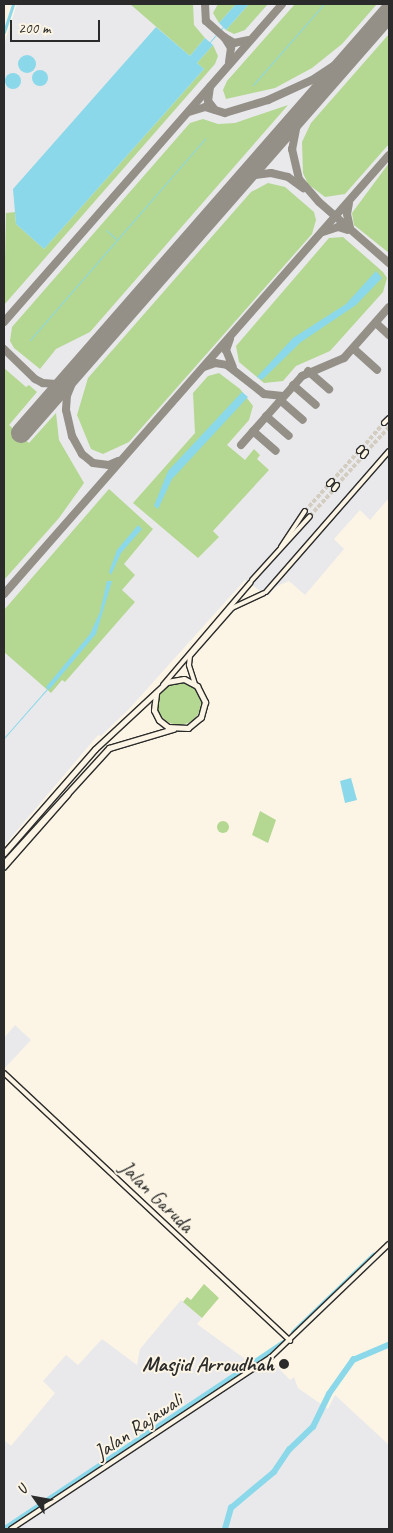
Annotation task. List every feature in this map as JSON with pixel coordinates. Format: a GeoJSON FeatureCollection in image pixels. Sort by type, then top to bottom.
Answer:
{"type":"FeatureCollection","features":[{"type":"Feature","properties":{"kind":"highway"},"geometry":{"type":"LineString","coordinates":[[4,853],[102,742],[156,693],[162,685],[178,679],[195,684],[204,697],[201,717],[188,728],[174,729],[109,748],[69,789],[4,863]]}},
{"type":"Feature","properties":{"kind":"highway"},"geometry":{"type":"LineString","coordinates":[[156,693],[156,716],[174,729]]}},
{"type":"Feature","properties":{"kind":"highway"},"geometry":{"type":"LineString","coordinates":[[53,797],[58,802]]}},
{"type":"Feature","properties":{"kind":"street"},"geometry":{"type":"LineString","coordinates":[[384,423],[389,418]]}},
{"type":"Feature","properties":{"kind":"street"},"geometry":{"type":"LineString","coordinates":[[195,684],[189,665],[190,656],[232,608],[265,593],[389,451]]}},
{"type":"Feature","properties":{"kind":"street"},"geometry":{"type":"LineString","coordinates":[[280,549],[305,511]]}},
{"type":"Feature","properties":{"kind":"street"},"geometry":{"type":"LineString","coordinates":[[162,685],[251,581],[310,516]]}},
{"type":"Feature","properties":{"kind":"street"},"geometry":{"type":"LineString","coordinates":[[4,868],[66,800],[69,789]]}},
{"type":"Feature","properties":{"kind":"street","name":"Jalan Garuda"},"geometry":{"type":"LineString","coordinates":[[4,1073],[288,1339]]}},
{"type":"Feature","properties":{"kind":"street","name":"Jalan Rajawali"},"geometry":{"type":"LineString","coordinates":[[12,1529],[271,1357],[389,1244]]}},
{"type":"Feature","properties":{"kind":"shaded area"},"geometry":{"type":"Polygon","coordinates":[[[17,4],[389,4],[389,498],[370,520],[360,510],[334,539],[344,549],[305,595],[289,581],[277,586],[267,596],[245,580],[129,709],[101,736],[98,735],[4,846],[4,45],[17,4]]]}},
{"type":"Feature","properties":{"kind":"shaded area"},"geometry":{"type":"Polygon","coordinates":[[[15,1025],[31,1040],[4,1069],[4,1038],[15,1025]]]}},
{"type":"Feature","properties":{"kind":"shaded area"},"geometry":{"type":"Polygon","coordinates":[[[181,1300],[202,1318],[197,1324],[256,1367],[269,1358],[290,1380],[294,1377],[298,1388],[328,1409],[335,1395],[389,1445],[389,1529],[9,1529],[4,1524],[4,1440],[11,1446],[55,1393],[43,1381],[66,1355],[78,1365],[102,1339],[137,1365],[140,1349],[181,1300]]]}},
{"type":"Feature","properties":{"kind":"green space"},"geometry":{"type":"Polygon","coordinates":[[[130,4],[193,4],[194,25],[205,38],[190,56],[130,4]]]}},
{"type":"Feature","properties":{"kind":"green space"},"geometry":{"type":"Polygon","coordinates":[[[218,4],[236,4],[219,23],[213,13],[218,4]]]}},
{"type":"Feature","properties":{"kind":"green space"},"geometry":{"type":"Polygon","coordinates":[[[249,4],[268,4],[245,30],[234,34],[226,30],[249,4]]]}},
{"type":"Feature","properties":{"kind":"green space"},"geometry":{"type":"Polygon","coordinates":[[[295,4],[377,4],[342,44],[312,68],[275,88],[226,99],[223,90],[227,81],[295,4]]]}},
{"type":"Feature","properties":{"kind":"green space"},"geometry":{"type":"Polygon","coordinates":[[[389,34],[389,144],[345,194],[325,197],[308,184],[303,173],[302,142],[311,123],[389,34]]]}},
{"type":"Feature","properties":{"kind":"green space"},"geometry":{"type":"Polygon","coordinates":[[[213,45],[218,56],[215,64],[4,305],[6,213],[15,212],[16,224],[44,249],[204,69],[197,63],[213,45]]]}},
{"type":"Feature","properties":{"kind":"green space"},"geometry":{"type":"Polygon","coordinates":[[[288,105],[90,332],[56,349],[40,369],[14,348],[10,341],[12,327],[190,123],[203,119],[218,124],[235,123],[288,105]]]}},
{"type":"Feature","properties":{"kind":"green space"},"geometry":{"type":"Polygon","coordinates":[[[389,163],[389,253],[354,225],[352,213],[389,163]]]}},
{"type":"Feature","properties":{"kind":"green space"},"geometry":{"type":"Polygon","coordinates":[[[268,183],[285,187],[314,212],[316,220],[312,234],[129,442],[103,454],[91,449],[77,415],[88,378],[251,192],[268,183]]]}},
{"type":"Feature","properties":{"kind":"green space"},"geometry":{"type":"Polygon","coordinates":[[[343,237],[383,272],[387,278],[383,292],[330,351],[296,366],[283,381],[264,383],[239,362],[236,346],[329,238],[343,237]]]}},
{"type":"Feature","properties":{"kind":"green space"},"geometry":{"type":"Polygon","coordinates":[[[4,368],[26,387],[29,385],[37,392],[9,425],[29,443],[56,413],[59,440],[84,483],[59,518],[4,580],[4,368]]]}},
{"type":"Feature","properties":{"kind":"green space"},"geometry":{"type":"Polygon","coordinates":[[[219,373],[240,389],[253,406],[249,420],[227,445],[245,460],[254,449],[260,455],[257,459],[269,470],[213,531],[219,537],[198,558],[133,503],[195,433],[193,393],[208,376],[219,373]]]}},
{"type":"Feature","properties":{"kind":"green space"},"geometry":{"type":"Polygon","coordinates":[[[109,489],[153,529],[124,564],[135,575],[122,590],[135,602],[65,682],[62,680],[51,693],[4,652],[4,610],[109,489]]]}},
{"type":"Feature","properties":{"kind":"green space"},"geometry":{"type":"Polygon","coordinates":[[[175,681],[183,681],[195,687],[201,703],[195,719],[183,725],[175,725],[163,719],[157,707],[157,699],[163,687],[175,681]]]}},
{"type":"Feature","properties":{"kind":"green space"},"geometry":{"type":"Polygon","coordinates":[[[260,811],[276,820],[268,843],[252,835],[260,811]]]}},
{"type":"Feature","properties":{"kind":"green space"},"geometry":{"type":"Polygon","coordinates":[[[221,821],[225,821],[229,827],[225,833],[221,833],[217,829],[217,825],[221,821]]]}},
{"type":"Feature","properties":{"kind":"green space"},"geometry":{"type":"Polygon","coordinates":[[[204,1284],[219,1298],[202,1318],[183,1302],[187,1297],[191,1300],[204,1284]]]}},
{"type":"Feature","properties":{"kind":"water"},"geometry":{"type":"Polygon","coordinates":[[[236,4],[249,4],[226,30],[219,23],[236,4]]]}},
{"type":"Feature","properties":{"kind":"water"},"geometry":{"type":"Polygon","coordinates":[[[156,27],[190,56],[205,38],[213,45],[197,63],[204,69],[44,249],[16,224],[13,189],[156,27]]]}},
{"type":"Feature","properties":{"kind":"water"},"geometry":{"type":"Polygon","coordinates":[[[27,55],[33,58],[36,64],[33,70],[27,73],[21,70],[18,64],[21,58],[27,55]]]}},
{"type":"Feature","properties":{"kind":"water"},"geometry":{"type":"Polygon","coordinates":[[[37,70],[43,70],[48,75],[46,84],[37,86],[32,81],[32,75],[37,70]]]}},
{"type":"Feature","properties":{"kind":"water"},"geometry":{"type":"Polygon","coordinates":[[[10,73],[16,73],[21,78],[19,87],[10,89],[5,84],[5,78],[10,73]]]}},
{"type":"Feature","properties":{"kind":"water"},"geometry":{"type":"Polygon","coordinates":[[[376,271],[382,278],[356,305],[301,342],[262,380],[257,377],[293,338],[346,304],[376,271]]]}},
{"type":"Feature","properties":{"kind":"water"},"geometry":{"type":"Polygon","coordinates":[[[242,392],[248,397],[172,479],[158,509],[154,506],[168,471],[242,392]]]}},
{"type":"Feature","properties":{"kind":"water"},"geometry":{"type":"Polygon","coordinates":[[[138,525],[142,529],[121,553],[111,575],[109,572],[117,550],[138,525]]]}},
{"type":"Feature","properties":{"kind":"water"},"geometry":{"type":"Polygon","coordinates":[[[107,581],[112,581],[96,634],[49,690],[46,687],[90,634],[100,612],[107,581]]]}},
{"type":"Feature","properties":{"kind":"water"},"geometry":{"type":"Polygon","coordinates":[[[351,778],[357,800],[345,803],[340,781],[351,778]]]}},
{"type":"Feature","properties":{"kind":"waterway"},"geometry":{"type":"LineString","coordinates":[[4,32],[13,4]]}},
{"type":"Feature","properties":{"kind":"waterway"},"geometry":{"type":"LineString","coordinates":[[253,85],[324,4]]}},
{"type":"Feature","properties":{"kind":"waterway"},"geometry":{"type":"LineString","coordinates":[[209,43],[223,27]]}},
{"type":"Feature","properties":{"kind":"waterway"},"geometry":{"type":"LineString","coordinates":[[30,340],[205,139]]}},
{"type":"Feature","properties":{"kind":"waterway"},"geometry":{"type":"LineString","coordinates":[[106,230],[116,239]]}},
{"type":"Feature","properties":{"kind":"waterway"},"geometry":{"type":"LineString","coordinates":[[4,738],[48,688]]}},
{"type":"Feature","properties":{"kind":"waterway"},"geometry":{"type":"LineString","coordinates":[[294,1333],[374,1256]]}},
{"type":"Feature","properties":{"kind":"waterway"},"geometry":{"type":"LineString","coordinates":[[5,1529],[284,1343]]}},
{"type":"Feature","properties":{"kind":"waterway"},"geometry":{"type":"LineString","coordinates":[[225,1529],[231,1508],[274,1472],[289,1450],[313,1427],[329,1394],[353,1360],[389,1345]]}},
{"type":"Feature","properties":{"kind":"taxiway"},"geometry":{"type":"LineString","coordinates":[[205,4],[206,21],[224,37]]}},
{"type":"Feature","properties":{"kind":"taxiway"},"geometry":{"type":"LineString","coordinates":[[4,322],[282,4]]}},
{"type":"Feature","properties":{"kind":"taxiway"},"geometry":{"type":"LineString","coordinates":[[229,62],[231,48],[224,37],[234,43],[248,40]]}},
{"type":"Feature","properties":{"kind":"taxiway"},"geometry":{"type":"LineString","coordinates":[[189,112],[205,107],[225,113],[268,100],[312,80],[353,53]]}},
{"type":"Feature","properties":{"kind":"taxiway"},"geometry":{"type":"LineString","coordinates":[[210,87],[208,101],[215,110]]}},
{"type":"Feature","properties":{"kind":"taxiway"},"geometry":{"type":"LineString","coordinates":[[299,114],[292,149],[299,179],[319,202],[389,263]]}},
{"type":"Feature","properties":{"kind":"taxiway"},"geometry":{"type":"LineString","coordinates":[[4,594],[389,155]]}},
{"type":"Feature","properties":{"kind":"taxiway"},"geometry":{"type":"LineString","coordinates":[[239,183],[255,175],[271,173],[288,177],[303,188]]}},
{"type":"Feature","properties":{"kind":"taxiway"},"geometry":{"type":"LineString","coordinates":[[349,203],[347,214],[350,228]]}},
{"type":"Feature","properties":{"kind":"taxiway"},"geometry":{"type":"LineString","coordinates":[[323,232],[338,227],[348,230]]}},
{"type":"Feature","properties":{"kind":"taxiway"},"geometry":{"type":"LineString","coordinates":[[241,445],[302,376],[344,358],[389,307]]}},
{"type":"Feature","properties":{"kind":"taxiway"},"geometry":{"type":"LineString","coordinates":[[376,323],[389,335]]}},
{"type":"Feature","properties":{"kind":"taxiway"},"geometry":{"type":"LineString","coordinates":[[230,339],[226,350],[233,367]]}},
{"type":"Feature","properties":{"kind":"taxiway"},"geometry":{"type":"LineString","coordinates":[[4,349],[35,379],[43,383],[56,384],[71,376]]}},
{"type":"Feature","properties":{"kind":"taxiway"},"geometry":{"type":"LineString","coordinates":[[354,349],[377,370]]}},
{"type":"Feature","properties":{"kind":"taxiway"},"geometry":{"type":"LineString","coordinates":[[204,367],[215,363],[227,365],[264,394],[283,396]]}},
{"type":"Feature","properties":{"kind":"taxiway"},"geometry":{"type":"LineString","coordinates":[[79,366],[67,395],[66,410],[72,436],[82,454],[93,463],[109,465],[118,461]]}},
{"type":"Feature","properties":{"kind":"taxiway"},"geometry":{"type":"LineString","coordinates":[[308,371],[329,389]]}},
{"type":"Feature","properties":{"kind":"taxiway"},"geometry":{"type":"LineString","coordinates":[[293,385],[316,405]]}},
{"type":"Feature","properties":{"kind":"taxiway"},"geometry":{"type":"LineString","coordinates":[[280,400],[303,420]]}},
{"type":"Feature","properties":{"kind":"taxiway"},"geometry":{"type":"LineString","coordinates":[[266,416],[289,436]]}},
{"type":"Feature","properties":{"kind":"taxiway"},"geometry":{"type":"LineString","coordinates":[[253,431],[276,451]]}},
{"type":"Feature","properties":{"kind":"runway"},"geometry":{"type":"LineString","coordinates":[[21,433],[389,12]]}},
{"type":"Feature","properties":{"kind":"tunnel"},"geometry":{"type":"LineString","coordinates":[[362,448],[384,423]]}},
{"type":"Feature","properties":{"kind":"tunnel"},"geometry":{"type":"LineString","coordinates":[[366,452],[389,427]]}},
{"type":"Feature","properties":{"kind":"tunnel"},"geometry":{"type":"LineString","coordinates":[[332,481],[359,451]]}},
{"type":"Feature","properties":{"kind":"tunnel"},"geometry":{"type":"LineString","coordinates":[[337,485],[363,456]]}},
{"type":"Feature","properties":{"kind":"tunnel"},"geometry":{"type":"LineString","coordinates":[[305,511],[329,484]]}},
{"type":"Feature","properties":{"kind":"tunnel"},"geometry":{"type":"LineString","coordinates":[[310,516],[334,489]]}},
{"type":"Feature","properties":{"kind":"place","name":"Masjid Arroudhah"},"geometry":{"type":"Point","coordinates":[284,1364]}}]}
